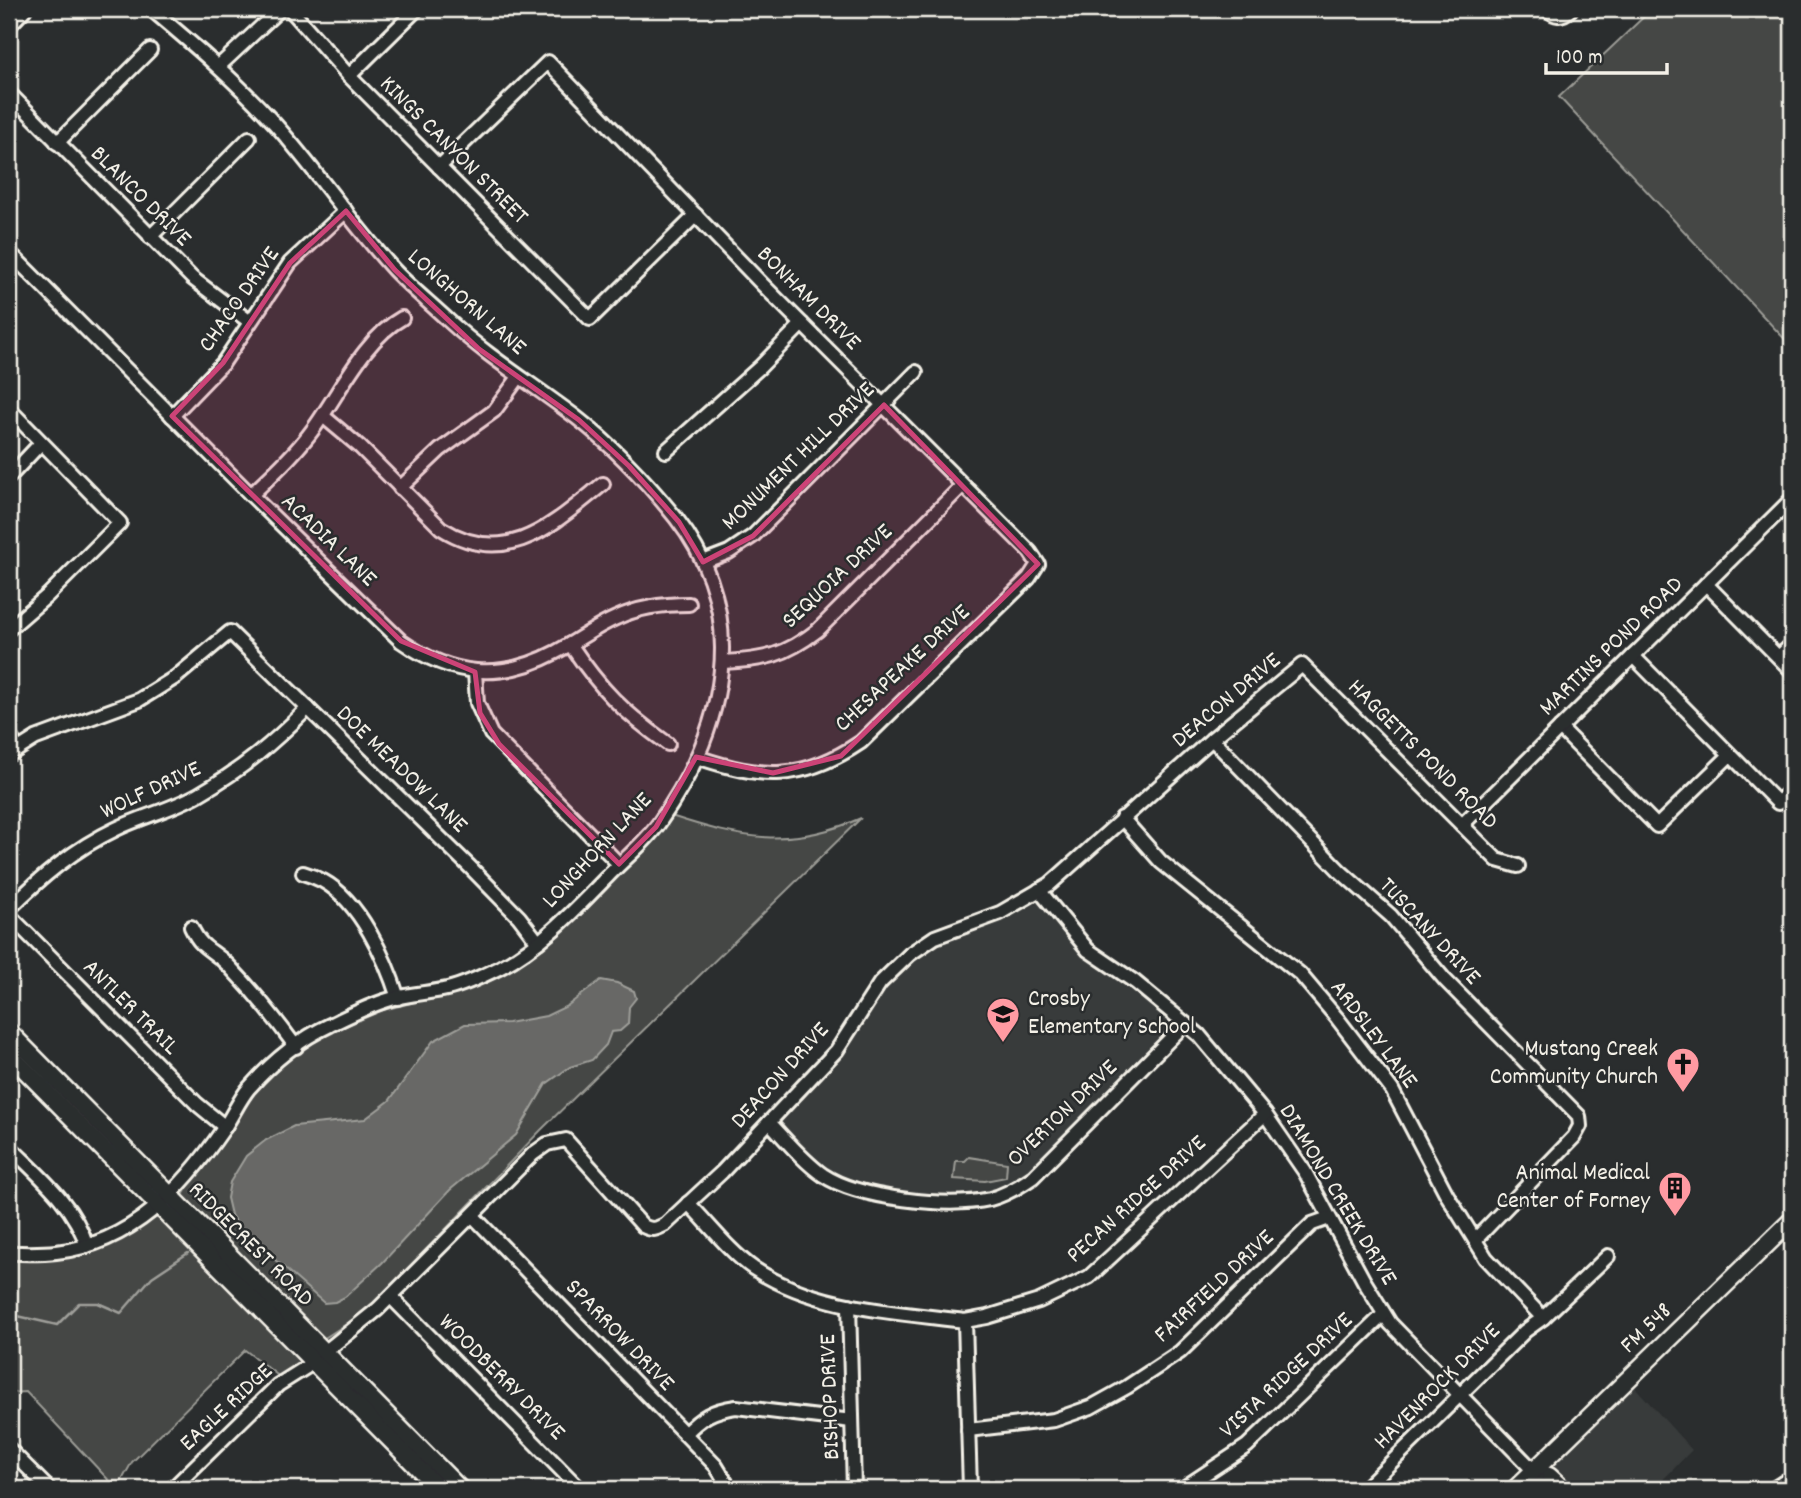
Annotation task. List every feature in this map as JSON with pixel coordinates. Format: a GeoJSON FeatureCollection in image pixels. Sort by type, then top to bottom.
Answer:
{"type":"FeatureCollection","features":[{"type":"Feature","properties":{"kind":"main road","name":"RIDGECREST ROAD"},"geometry":{"type":"LineString","coordinates":[[9,1032],[164,1201]]}},
{"type":"Feature","properties":{"kind":"main road","name":"RIDGECREST ROAD"},"geometry":{"type":"LineString","coordinates":[[9,1054],[164,1201],[318,1356],[460,1489]]}},
{"type":"Feature","properties":{"kind":"main road","name":"FM 548"},"geometry":{"type":"LineString","coordinates":[[1515,1489],[1792,1220]]}},
{"type":"Feature","properties":{"kind":"main road","name":"RIDGECREST ROAD"},"geometry":{"type":"LineString","coordinates":[[318,1356],[439,1489]]}},
{"type":"Feature","properties":{"kind":"main road"},"geometry":{"type":"LineString","coordinates":[[1536,1489],[1534,1471],[1549,1476],[1563,1489]]}},
{"type":"Feature","properties":{"kind":"street"},"geometry":{"type":"LineString","coordinates":[[9,26],[25,9]]}},
{"type":"Feature","properties":{"kind":"street","name":"LONGHORN LANE"},"geometry":{"type":"LineString","coordinates":[[9,1253],[58,1252],[87,1246],[129,1228],[164,1201],[190,1174],[247,1090],[283,1055],[323,1028],[362,1010],[398,998],[452,988],[500,968],[538,942],[569,916],[656,827],[685,781],[708,732],[717,701],[723,662],[719,609],[703,562],[679,522],[629,466],[579,420],[479,349],[395,270],[280,130],[219,66],[151,9]]}},
{"type":"Feature","properties":{"kind":"street"},"geometry":{"type":"LineString","coordinates":[[219,66],[280,9]]}},
{"type":"Feature","properties":{"kind":"street","name":"KINGS CANYON STREET"},"geometry":{"type":"LineString","coordinates":[[289,9],[349,76],[590,319],[696,215]]}},
{"type":"Feature","properties":{"kind":"street"},"geometry":{"type":"LineString","coordinates":[[349,76],[417,9]]}},
{"type":"Feature","properties":{"kind":"street"},"geometry":{"type":"LineString","coordinates":[[1545,9],[1554,16],[1566,12]]}},
{"type":"Feature","properties":{"kind":"street"},"geometry":{"type":"LineString","coordinates":[[57,143],[150,50]]}},
{"type":"Feature","properties":{"kind":"street","name":"BONHAM DRIVE"},"geometry":{"type":"LineString","coordinates":[[439,167],[548,62],[802,324],[1030,552],[1038,564]]}},
{"type":"Feature","properties":{"kind":"street","name":"BLANCO DRIVE"},"geometry":{"type":"LineString","coordinates":[[9,93],[200,286],[250,322]]}},
{"type":"Feature","properties":{"kind":"street"},"geometry":{"type":"LineString","coordinates":[[150,237],[249,138]]}},
{"type":"Feature","properties":{"kind":"street","name":"CHACO DRIVE"},"geometry":{"type":"LineString","coordinates":[[172,416],[223,363],[290,263],[346,211]]}},
{"type":"Feature","properties":{"kind":"street","name":"ACADIA LANE"},"geometry":{"type":"LineString","coordinates":[[9,252],[401,641],[431,659],[475,672],[520,668],[537,662],[616,618],[636,610],[689,604]]}},
{"type":"Feature","properties":{"kind":"street"},"geometry":{"type":"LineString","coordinates":[[251,495],[293,454],[323,416],[372,343],[391,324],[402,318]]}},
{"type":"Feature","properties":{"kind":"street"},"geometry":{"type":"LineString","coordinates":[[666,450],[761,367],[802,324]]}},
{"type":"Feature","properties":{"kind":"street","name":"MONUMENT HILL DRIVE"},"geometry":{"type":"LineString","coordinates":[[703,562],[729,552],[752,536],[916,372]]}},
{"type":"Feature","properties":{"kind":"street"},"geometry":{"type":"LineString","coordinates":[[400,488],[440,450],[494,411],[519,377]]}},
{"type":"Feature","properties":{"kind":"street"},"geometry":{"type":"LineString","coordinates":[[9,409],[120,523],[47,596],[9,629]]}},
{"type":"Feature","properties":{"kind":"street"},"geometry":{"type":"LineString","coordinates":[[323,416],[360,447],[429,517],[456,537],[497,545],[520,541],[546,528],[603,484]]}},
{"type":"Feature","properties":{"kind":"street"},"geometry":{"type":"LineString","coordinates":[[9,477],[41,443]]}},
{"type":"Feature","properties":{"kind":"street","name":"SEQUOIA DRIVE"},"geometry":{"type":"LineString","coordinates":[[723,662],[771,657],[802,642],[818,630],[962,486]]}},
{"type":"Feature","properties":{"kind":"street","name":"MARTINS POND ROAD"},"geometry":{"type":"LineString","coordinates":[[1462,825],[1792,499]]}},
{"type":"Feature","properties":{"kind":"street","name":"CHESAPEAKE DRIVE"},"geometry":{"type":"LineString","coordinates":[[696,757],[748,772],[774,773],[818,766],[841,756],[861,742],[1029,578],[1038,564]]}},
{"type":"Feature","properties":{"kind":"street"},"geometry":{"type":"LineString","coordinates":[[1706,584],[1792,671]]}},
{"type":"Feature","properties":{"kind":"street","name":"DOE MEADOW LANE"},"geometry":{"type":"LineString","coordinates":[[13,752],[36,737],[139,700],[176,677],[230,632],[488,885],[519,917],[538,942]]}},
{"type":"Feature","properties":{"kind":"street"},"geometry":{"type":"LineString","coordinates":[[570,644],[592,676],[619,707],[668,744]]}},
{"type":"Feature","properties":{"kind":"street"},"geometry":{"type":"LineString","coordinates":[[1779,657],[1792,644]]}},
{"type":"Feature","properties":{"kind":"street"},"geometry":{"type":"LineString","coordinates":[[1633,656],[1778,803],[1792,789]]}},
{"type":"Feature","properties":{"kind":"street","name":"DEACON DRIVE"},"geometry":{"type":"LineString","coordinates":[[318,1356],[379,1309],[533,1154],[557,1140],[566,1140],[643,1226],[649,1230],[666,1224],[722,1172],[838,1050],[880,983],[910,954],[935,937],[1000,913],[1050,884],[1212,739],[1302,665]]}},
{"type":"Feature","properties":{"kind":"street","name":"HAGGETTS POND ROAD"},"geometry":{"type":"LineString","coordinates":[[1302,665],[1497,860],[1518,866]]}},
{"type":"Feature","properties":{"kind":"street"},"geometry":{"type":"LineString","coordinates":[[475,672],[477,703],[491,734],[619,864]]}},
{"type":"Feature","properties":{"kind":"street","name":"WOLF DRIVE"},"geometry":{"type":"LineString","coordinates":[[9,909],[33,885],[83,846],[134,821],[172,807],[234,773],[270,746],[308,708]]}},
{"type":"Feature","properties":{"kind":"street"},"geometry":{"type":"LineString","coordinates":[[1560,728],[1657,826],[1730,755]]}},
{"type":"Feature","properties":{"kind":"street"},"geometry":{"type":"LineString","coordinates":[[9,735],[13,752]]}},
{"type":"Feature","properties":{"kind":"street","name":"TUSCANY DRIVE"},"geometry":{"type":"LineString","coordinates":[[1212,739],[1340,871],[1391,916],[1445,980],[1579,1116],[1580,1126],[1574,1137],[1475,1240]]}},
{"type":"Feature","properties":{"kind":"street","name":"ARDSLEY LANE"},"geometry":{"type":"LineString","coordinates":[[1122,818],[1161,862],[1300,974],[1330,1009],[1392,1090],[1447,1195],[1486,1258],[1543,1318]]}},
{"type":"Feature","properties":{"kind":"street"},"geometry":{"type":"LineString","coordinates":[[303,873],[325,882],[350,904],[379,949],[398,998]]}},
{"type":"Feature","properties":{"kind":"street","name":"DIAMOND CREEK DRIVE"},"geometry":{"type":"LineString","coordinates":[[1038,890],[1088,950],[1135,982],[1199,1035],[1265,1114],[1305,1172],[1329,1219],[1390,1323],[1534,1471]]}},
{"type":"Feature","properties":{"kind":"street","name":"ANTLER TRAIL"},"geometry":{"type":"LineString","coordinates":[[9,915],[197,1104],[225,1126]]}},
{"type":"Feature","properties":{"kind":"street"},"geometry":{"type":"LineString","coordinates":[[191,926],[200,944],[225,962],[265,1006],[296,1047]]}},
{"type":"Feature","properties":{"kind":"street","name":"OVERTON DRIVE"},"geometry":{"type":"LineString","coordinates":[[769,1122],[823,1175],[859,1191],[927,1201],[967,1202],[993,1198],[1013,1191],[1033,1177],[1185,1024]]}},
{"type":"Feature","properties":{"kind":"street","name":"PECAN RIDGE DRIVE"},"geometry":{"type":"LineString","coordinates":[[688,1203],[751,1266],[784,1287],[832,1302],[965,1321],[1039,1301],[1089,1276],[1265,1114]]}},
{"type":"Feature","properties":{"kind":"street"},"geometry":{"type":"LineString","coordinates":[[9,1146],[68,1207],[87,1246]]}},
{"type":"Feature","properties":{"kind":"street","name":"SPARROW DRIVE"},"geometry":{"type":"LineString","coordinates":[[472,1216],[716,1465],[730,1489]]}},
{"type":"Feature","properties":{"kind":"street","name":"FAIRFIELD DRIVE"},"geometry":{"type":"LineString","coordinates":[[968,1430],[1054,1420],[1091,1407],[1127,1387],[1180,1352],[1312,1224],[1329,1219]]}},
{"type":"Feature","properties":{"kind":"street","name":"HAVENROCK DRIVE"},"geometry":{"type":"LineString","coordinates":[[1364,1489],[1525,1331],[1543,1318],[1608,1256]]}},
{"type":"Feature","properties":{"kind":"street","name":"WOODBERRY DRIVE"},"geometry":{"type":"LineString","coordinates":[[391,1297],[580,1489]]}},
{"type":"Feature","properties":{"kind":"street","name":"BISHOP DRIVE"},"geometry":{"type":"LineString","coordinates":[[849,1304],[854,1489]]}},
{"type":"Feature","properties":{"kind":"street","name":"VISTA RIDGE DRIVE"},"geometry":{"type":"LineString","coordinates":[[1182,1489],[1247,1446],[1384,1314]]}},
{"type":"Feature","properties":{"kind":"street"},"geometry":{"type":"LineString","coordinates":[[965,1321],[970,1489]]}},
{"type":"Feature","properties":{"kind":"street","name":"EAGLE RIDGE"},"geometry":{"type":"LineString","coordinates":[[173,1489],[278,1385],[318,1356]]}},
{"type":"Feature","properties":{"kind":"street"},"geometry":{"type":"LineString","coordinates":[[685,1434],[703,1416],[736,1407],[852,1421]]}},
{"type":"Feature","properties":{"kind":"street"},"geometry":{"type":"LineString","coordinates":[[9,1449],[49,1489]]}},
{"type":"Feature","properties":{"kind":"street"},"geometry":{"type":"LineString","coordinates":[[1773,1489],[1792,1478]]}},
{"type":"Feature","properties":{"kind":"street"},"geometry":{"type":"LineString","coordinates":[[322,1489],[330,1489]]}},
{"type":"Feature","properties":{"kind":"highlighted area"},"geometry":{"type":"Polygon","coordinates":[[[346,211],[395,270],[479,349],[579,420],[629,466],[679,522],[703,562],[753,536],[884,405],[1038,564],[841,756],[773,773],[696,757],[656,827],[619,864],[499,744],[480,713],[475,672],[401,641],[172,416],[223,363],[290,263],[346,211]]]}},
{"type":"Feature","properties":{"kind":"shaded area"},"geometry":{"type":"Polygon","coordinates":[[[1652,9],[1792,9],[1792,347],[1559,97],[1652,9]]]}},
{"type":"Feature","properties":{"kind":"shaded area"},"geometry":{"type":"Polygon","coordinates":[[[671,816],[720,830],[766,837],[812,834],[861,818],[541,1130],[368,1310],[323,1339],[317,1338],[181,1199],[191,1181],[210,1159],[255,1092],[283,1064],[320,1037],[383,1010],[451,993],[519,960],[588,908],[671,816]]]}},
{"type":"Feature","properties":{"kind":"shaded area","name":"Crosby Elementary School"},"geometry":{"type":"Polygon","coordinates":[[[1039,902],[1082,951],[1177,1023],[1016,1183],[983,1196],[949,1198],[848,1183],[820,1167],[776,1125],[843,1054],[879,996],[906,967],[942,941],[1003,920],[1039,902]]]}},
{"type":"Feature","properties":{"kind":"shaded area"},"geometry":{"type":"Polygon","coordinates":[[[601,980],[617,983],[634,991],[636,998],[629,1007],[628,1024],[620,1031],[611,1032],[606,1045],[592,1060],[570,1067],[546,1084],[516,1135],[450,1190],[382,1263],[345,1297],[324,1303],[241,1230],[231,1215],[227,1198],[230,1182],[246,1156],[266,1140],[294,1126],[365,1119],[389,1101],[433,1041],[465,1024],[508,1023],[546,1016],[567,1006],[601,980]]]}},
{"type":"Feature","properties":{"kind":"shaded area"},"geometry":{"type":"Polygon","coordinates":[[[969,1157],[1007,1163],[1006,1177],[985,1181],[954,1179],[956,1161],[965,1161],[969,1157]]]}},
{"type":"Feature","properties":{"kind":"shaded area"},"geometry":{"type":"Polygon","coordinates":[[[159,1217],[296,1351],[299,1362],[281,1378],[245,1350],[132,1462],[117,1489],[26,1392],[9,1393],[9,1260],[48,1259],[85,1253],[119,1241],[159,1217]]]}},
{"type":"Feature","properties":{"kind":"shaded area"},"geometry":{"type":"Polygon","coordinates":[[[1634,1386],[1692,1450],[1654,1489],[1573,1489],[1552,1467],[1557,1458],[1634,1386]]]}},
{"type":"Feature","properties":{"kind":"waterway"},"geometry":{"type":"LineString","coordinates":[[218,1230],[235,1221]]}},
{"type":"Feature","properties":{"kind":"waterway"},"geometry":{"type":"LineString","coordinates":[[9,1314],[57,1325],[79,1303],[98,1303],[121,1313],[152,1277],[188,1253]]}},
{"type":"Feature","properties":{"kind":"place","name":"Crosby Elementary School"},"geometry":{"type":"Point","coordinates":[1003,1044]}},
{"type":"Feature","properties":{"kind":"place","name":"Mustang Creek Community Church"},"geometry":{"type":"Point","coordinates":[1683,1094]}},
{"type":"Feature","properties":{"kind":"place","name":"Animal Medical Center of Forney"},"geometry":{"type":"Point","coordinates":[1675,1218]}}]}
